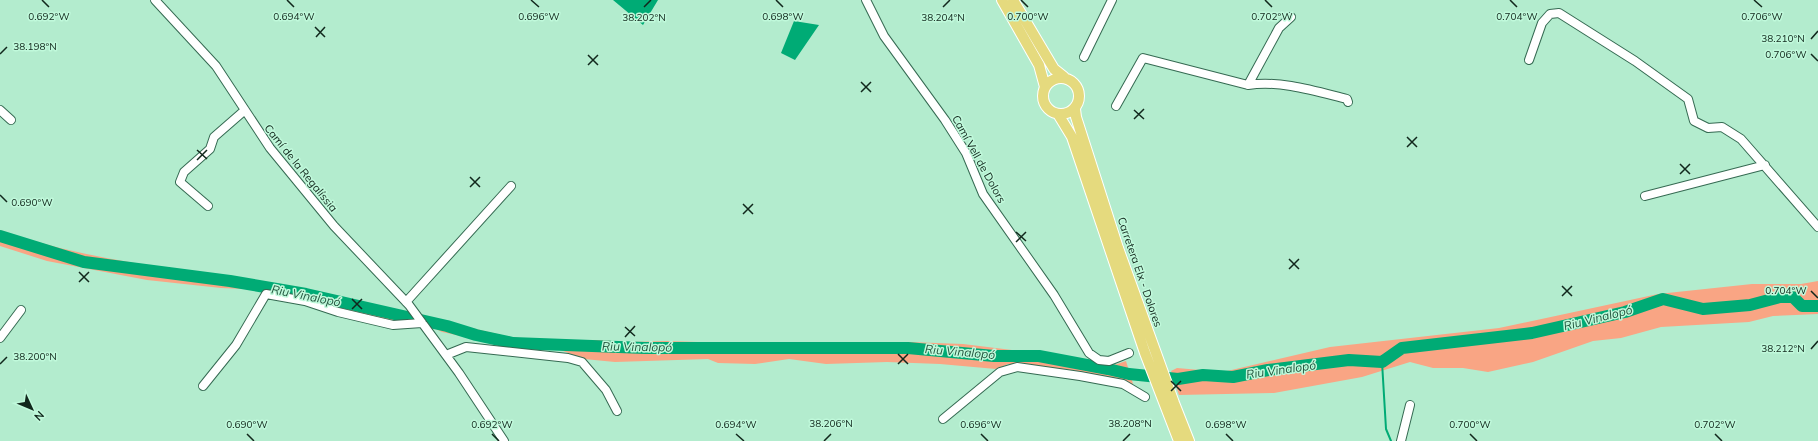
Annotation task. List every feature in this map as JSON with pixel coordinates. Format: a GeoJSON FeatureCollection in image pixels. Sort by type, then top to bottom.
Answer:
{"type":"FeatureCollection","features":[{"type":"Feature","properties":{"kind":"main road"},"geometry":{"type":"LineString","coordinates":[[1002,0],[1039,65],[1045,87],[1043,98],[1044,103],[1052,112],[1058,114],[1065,114],[1075,109],[1080,98],[1078,88],[1075,83],[1054,69],[1013,0]]}},
{"type":"Feature","properties":{"kind":"main road"},"geometry":{"type":"LineString","coordinates":[[1045,87],[1051,80],[1057,77],[1064,77]]}},
{"type":"Feature","properties":{"kind":"main road","name":"Carretera Elx - Dolores"},"geometry":{"type":"LineString","coordinates":[[1075,109],[1076,117],[1150,352]]}},
{"type":"Feature","properties":{"kind":"main road","name":"Carretera Elx - Dolores"},"geometry":{"type":"LineString","coordinates":[[1058,114],[1072,137],[1169,405],[1179,441]]}},
{"type":"Feature","properties":{"kind":"main road","name":"Carretera Elx - Dolores"},"geometry":{"type":"LineString","coordinates":[[1169,405],[1189,441]]}},
{"type":"Feature","properties":{"kind":"street","name":"Camí de la Regalíssia"},"geometry":{"type":"LineString","coordinates":[[155,0],[216,66],[270,148],[334,226],[407,303],[424,324],[504,441]]}},
{"type":"Feature","properties":{"kind":"street","name":"Camí Vell de Dolors"},"geometry":{"type":"LineString","coordinates":[[866,0],[884,36],[946,120],[966,153],[983,194],[1054,295],[1089,353],[1099,360],[1109,361],[1129,353]]}},
{"type":"Feature","properties":{"kind":"street"},"geometry":{"type":"LineString","coordinates":[[1084,57],[1112,0]]}},
{"type":"Feature","properties":{"kind":"street"},"geometry":{"type":"LineString","coordinates":[[1529,60],[1542,24],[1550,14],[1559,13],[1635,61],[1688,99],[1694,121],[1708,128],[1722,127],[1741,139],[1818,227]]}},
{"type":"Feature","properties":{"kind":"street"},"geometry":{"type":"LineString","coordinates":[[1248,85],[1279,28],[1291,17]]}},
{"type":"Feature","properties":{"kind":"street"},"geometry":{"type":"LineString","coordinates":[[1116,106],[1143,58],[1248,85],[1258,84],[1297,86],[1347,99],[1348,102]]}},
{"type":"Feature","properties":{"kind":"street"},"geometry":{"type":"LineString","coordinates":[[0,110],[11,120]]}},
{"type":"Feature","properties":{"kind":"street"},"geometry":{"type":"LineString","coordinates":[[208,206],[180,182],[184,172],[210,149],[214,137],[244,110]]}},
{"type":"Feature","properties":{"kind":"street"},"geometry":{"type":"LineString","coordinates":[[1646,196],[1765,165]]}},
{"type":"Feature","properties":{"kind":"street"},"geometry":{"type":"LineString","coordinates":[[407,303],[511,186]]}},
{"type":"Feature","properties":{"kind":"street"},"geometry":{"type":"LineString","coordinates":[[203,386],[236,345],[266,294],[305,301],[338,312],[393,326],[424,324]]}},
{"type":"Feature","properties":{"kind":"street"},"geometry":{"type":"LineString","coordinates":[[0,338],[21,310]]}},
{"type":"Feature","properties":{"kind":"street"},"geometry":{"type":"LineString","coordinates":[[446,355],[466,347],[568,358],[582,362],[606,390],[616,411]]}},
{"type":"Feature","properties":{"kind":"street"},"geometry":{"type":"LineString","coordinates":[[943,418],[1000,372],[1017,367],[1123,384],[1145,397]]}},
{"type":"Feature","properties":{"kind":"street"},"geometry":{"type":"LineString","coordinates":[[1401,441],[1410,405]]}},
{"type":"Feature","properties":{"kind":"shaded area"},"geometry":{"type":"Polygon","coordinates":[[[613,0],[658,0],[643,25],[613,0]]]}},
{"type":"Feature","properties":{"kind":"shaded area"},"geometry":{"type":"Polygon","coordinates":[[[794,21],[819,25],[795,60],[781,53],[794,21]]]}},
{"type":"Feature","properties":{"kind":"shaded area"},"geometry":{"type":"Polygon","coordinates":[[[0,230],[68,250],[102,257],[277,284],[340,296],[402,311],[412,320],[391,322],[265,290],[221,288],[147,280],[47,261],[0,246],[0,230]]]}},
{"type":"Feature","properties":{"kind":"shaded area"},"geometry":{"type":"Polygon","coordinates":[[[1818,281],[1818,314],[1773,316],[1749,322],[1661,327],[1621,338],[1593,341],[1533,362],[1488,372],[1463,368],[1433,368],[1410,362],[1362,377],[1274,393],[1179,395],[1171,371],[1177,368],[1223,372],[1330,347],[1499,328],[1658,294],[1752,284],[1801,284],[1818,281]]]}},
{"type":"Feature","properties":{"kind":"shaded area"},"geometry":{"type":"Polygon","coordinates":[[[429,318],[510,337],[541,340],[596,340],[630,342],[666,341],[760,344],[909,342],[963,344],[1053,355],[1111,366],[1126,361],[1133,384],[1084,373],[1033,365],[1008,364],[996,369],[940,364],[887,362],[826,364],[789,359],[755,364],[718,363],[708,359],[615,362],[584,359],[558,349],[540,350],[508,346],[442,332],[436,329],[429,318]]]}},
{"type":"Feature","properties":{"kind":"waterway","name":"Riu Vinalopó"},"geometry":{"type":"LineString","coordinates":[[0,236],[84,262],[230,281],[306,294],[447,326],[476,335],[513,343],[645,348],[908,348],[994,356],[1039,356],[1129,374],[1178,379],[1203,375],[1233,377],[1268,370],[1349,360],[1382,362],[1402,348],[1532,333],[1625,312],[1663,299],[1703,309],[1750,305],[1780,297],[1793,297],[1802,306],[1818,306]]}},
{"type":"Feature","properties":{"kind":"waterway"},"geometry":{"type":"LineString","coordinates":[[1382,362],[1386,429],[1391,441]]}}]}
